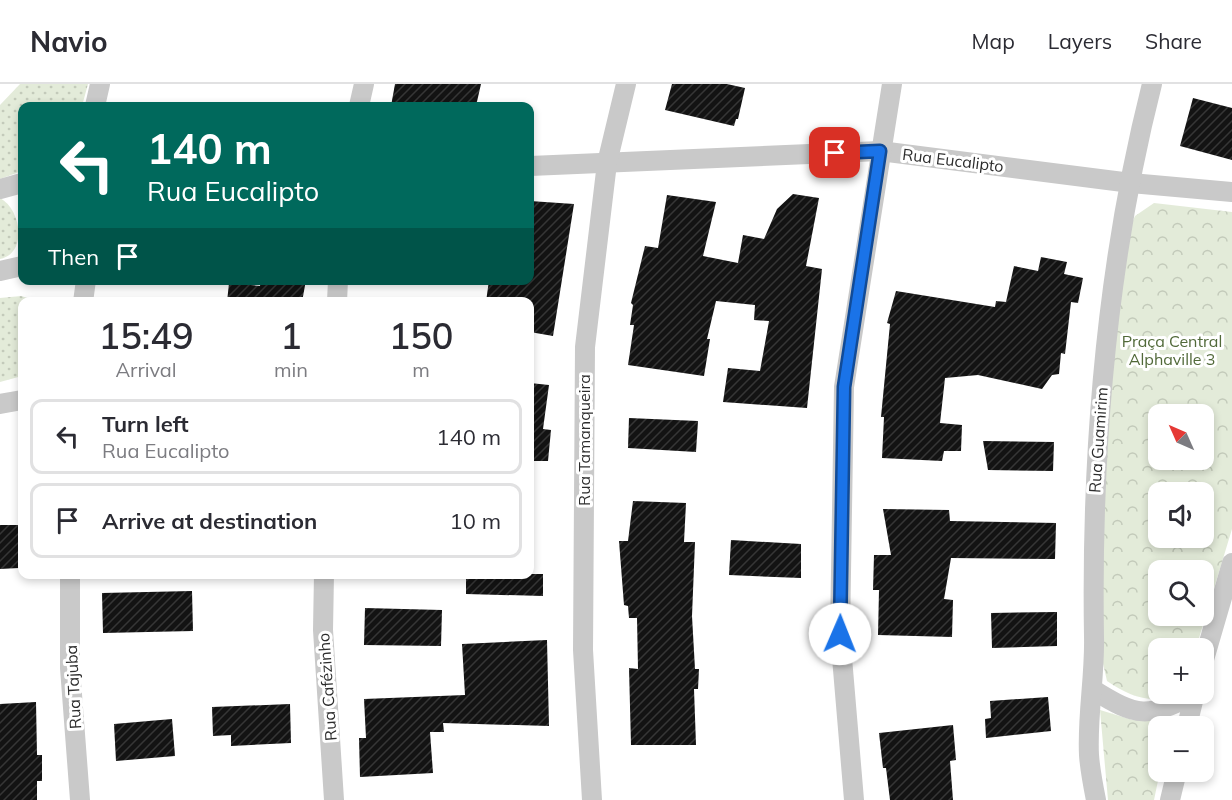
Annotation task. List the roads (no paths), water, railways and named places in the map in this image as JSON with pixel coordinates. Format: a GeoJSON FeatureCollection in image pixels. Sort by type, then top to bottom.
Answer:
{"type":"FeatureCollection","features":[{"type":"Feature","properties":{"kind":"street"},"geometry":{"type":"LineString","coordinates":[[96,102],[100,84]]}},
{"type":"Feature","properties":{"kind":"street"},"geometry":{"type":"LineString","coordinates":[[360,102],[364,84]]}},
{"type":"Feature","properties":{"kind":"street","name":"Rua Tamanqueira"},"geometry":{"type":"LineString","coordinates":[[592,800],[583,650],[585,347],[607,163],[626,84]]}},
{"type":"Feature","properties":{"kind":"street"},"geometry":{"type":"LineString","coordinates":[[854,800],[840,634],[844,387],[892,84]]}},
{"type":"Feature","properties":{"kind":"street","name":"Rua Guamirim"},"geometry":{"type":"LineString","coordinates":[[1096,800],[1089,755],[1092,689],[1093,508],[1104,352],[1131,183],[1152,84]]}},
{"type":"Feature","properties":{"kind":"street","name":"Rua Eucalipto"},"geometry":{"type":"LineString","coordinates":[[534,166],[880,151],[1131,183],[1232,192]]}},
{"type":"Feature","properties":{"kind":"street"},"geometry":{"type":"LineString","coordinates":[[0,189],[18,184]]}},
{"type":"Feature","properties":{"kind":"street"},"geometry":{"type":"LineString","coordinates":[[0,271],[18,267]]}},
{"type":"Feature","properties":{"kind":"street"},"geometry":{"type":"LineString","coordinates":[[0,404],[18,401]]}},
{"type":"Feature","properties":{"kind":"street"},"geometry":{"type":"LineString","coordinates":[[1210,638],[1232,563]]}},
{"type":"Feature","properties":{"kind":"street","name":"Rua Tajuba"},"geometry":{"type":"LineString","coordinates":[[70,579],[70,668],[81,800]]}},
{"type":"Feature","properties":{"kind":"street","name":"Rua Cafézinho"},"geometry":{"type":"LineString","coordinates":[[324,579],[323,630],[334,800]]}},
{"type":"Feature","properties":{"kind":"street"},"geometry":{"type":"LineString","coordinates":[[1092,689],[1130,712],[1161,710],[1174,704]]}},
{"type":"Feature","properties":{"kind":"street"},"geometry":{"type":"LineString","coordinates":[[1170,800],[1174,782]]}},
{"type":"Feature","properties":{"kind":"park label","name":"Praça Central Alphaville 3"},"geometry":{"type":"Point","coordinates":[1172,350]}}]}
